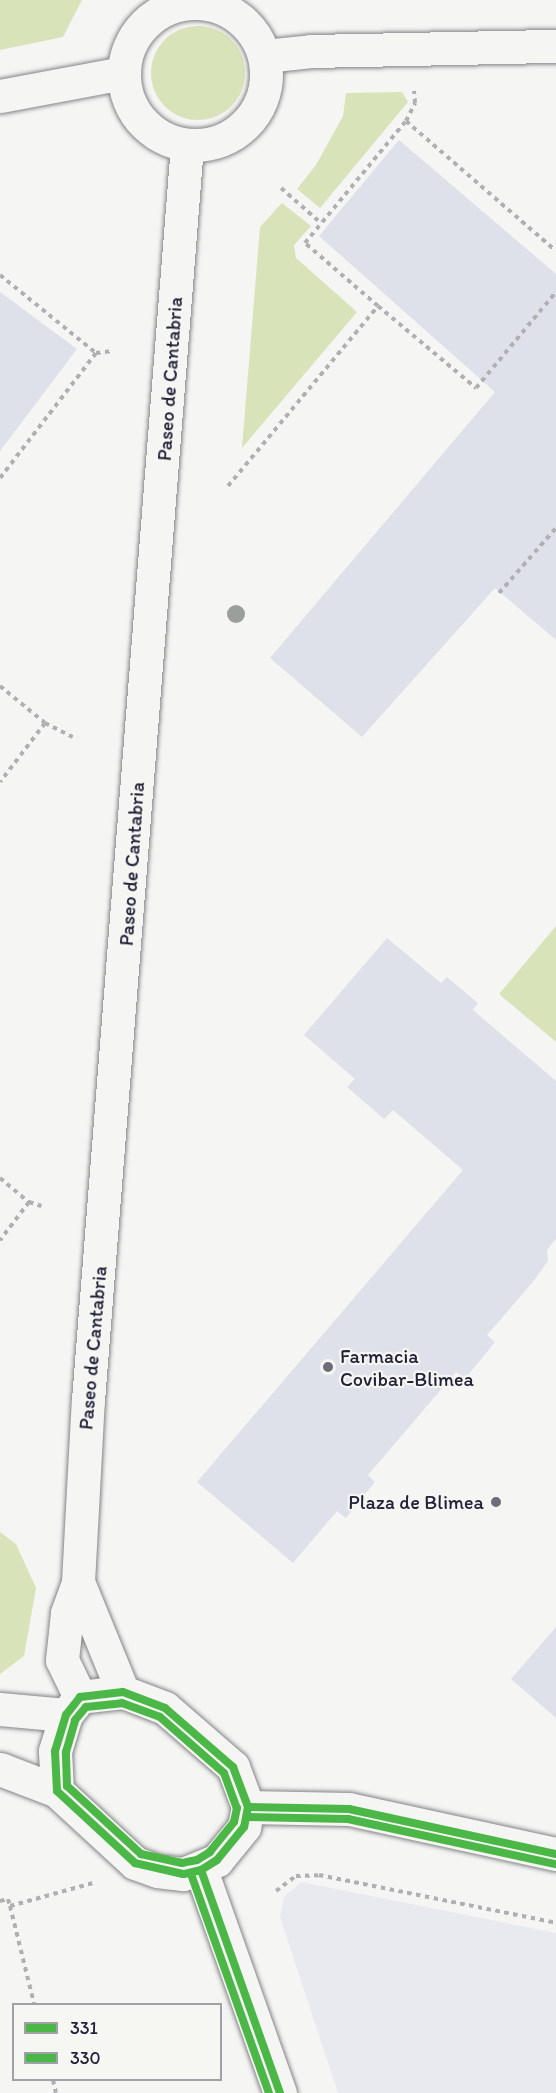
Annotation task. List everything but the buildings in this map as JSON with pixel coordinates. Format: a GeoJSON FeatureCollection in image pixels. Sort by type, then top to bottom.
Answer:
{"type":"FeatureCollection","features":[{"type":"Feature","properties":{"kind":"street"},"geometry":{"type":"LineString","coordinates":[[202,2],[230,10],[252,29],[265,56],[265,91],[250,121],[221,141],[187,145],[162,138],[141,122],[128,99],[123,73],[129,44],[148,20],[172,5],[202,2]]}},
{"type":"Feature","properties":{"kind":"street"},"geometry":{"type":"LineString","coordinates":[[265,56],[311,51],[556,46]]}},
{"type":"Feature","properties":{"kind":"street"},"geometry":{"type":"LineString","coordinates":[[0,96],[123,73]]}},
{"type":"Feature","properties":{"kind":"street","name":"Paseo de Cantabria"},"geometry":{"type":"LineString","coordinates":[[73,1706],[62,1660],[67,1613],[78,1582],[88,1400],[187,145]]}},
{"type":"Feature","properties":{"kind":"street","name":"Paseo de Cantabria"},"geometry":{"type":"LineString","coordinates":[[78,1582],[123,1692]]}},
{"type":"Feature","properties":{"kind":"street"},"geometry":{"type":"LineString","coordinates":[[0,1709],[73,1706],[123,1692],[165,1708],[233,1767],[248,1807],[244,1827],[230,1846],[201,1870],[174,1873],[135,1863],[57,1791],[0,1769]]}},
{"type":"Feature","properties":{"kind":"street"},"geometry":{"type":"LineString","coordinates":[[57,1791],[55,1751],[73,1706]]}},
{"type":"Feature","properties":{"kind":"street"},"geometry":{"type":"LineString","coordinates":[[248,1807],[349,1809],[556,1854]]}},
{"type":"Feature","properties":{"kind":"street"},"geometry":{"type":"LineString","coordinates":[[201,1870],[280,2093]]}},
{"type":"Feature","properties":{"kind":"path"},"geometry":{"type":"LineString","coordinates":[[413,84],[415,104],[406,121],[305,243],[477,388],[556,291]]}},
{"type":"Feature","properties":{"kind":"path"},"geometry":{"type":"LineString","coordinates":[[406,121],[556,251]]}},
{"type":"Feature","properties":{"kind":"path"},"geometry":{"type":"LineString","coordinates":[[281,188],[321,223]]}},
{"type":"Feature","properties":{"kind":"path"},"geometry":{"type":"LineString","coordinates":[[0,275],[96,353]]}},
{"type":"Feature","properties":{"kind":"path"},"geometry":{"type":"LineString","coordinates":[[228,486],[378,306]]}},
{"type":"Feature","properties":{"kind":"path"},"geometry":{"type":"LineString","coordinates":[[0,478],[96,353],[113,351]]}},
{"type":"Feature","properties":{"kind":"path"},"geometry":{"type":"LineString","coordinates":[[499,593],[556,528]]}},
{"type":"Feature","properties":{"kind":"path"},"geometry":{"type":"LineString","coordinates":[[0,686],[45,723],[73,737]]}},
{"type":"Feature","properties":{"kind":"path"},"geometry":{"type":"LineString","coordinates":[[0,782],[45,723]]}},
{"type":"Feature","properties":{"kind":"path"},"geometry":{"type":"LineString","coordinates":[[0,1179],[29,1202],[41,1206]]}},
{"type":"Feature","properties":{"kind":"path"},"geometry":{"type":"LineString","coordinates":[[0,1240],[29,1202]]}},
{"type":"Feature","properties":{"kind":"path"},"geometry":{"type":"LineString","coordinates":[[276,1891],[296,1876],[319,1875],[556,1923]]}},
{"type":"Feature","properties":{"kind":"path"},"geometry":{"type":"LineString","coordinates":[[10,1906],[99,1882]]}},
{"type":"Feature","properties":{"kind":"path"},"geometry":{"type":"LineString","coordinates":[[0,1901],[8,1899],[34,2003]]}},
{"type":"Feature","properties":{"kind":"shaded area"},"geometry":{"type":"Polygon","coordinates":[[[301,1882],[556,1933],[556,2093],[338,2093],[280,1917],[284,1897],[301,1882]]]}},
{"type":"Feature","properties":{"kind":"green space"},"geometry":{"type":"Polygon","coordinates":[[[0,0],[82,0],[63,37],[0,50],[0,0]]]}},
{"type":"Feature","properties":{"kind":"green space"},"geometry":{"type":"Polygon","coordinates":[[[198,26],[216,30],[231,40],[241,55],[245,73],[241,91],[231,106],[216,116],[198,120],[180,116],[165,106],[155,91],[151,73],[155,55],[165,40],[180,30],[198,26]]]}},
{"type":"Feature","properties":{"kind":"green space"},"geometry":{"type":"Polygon","coordinates":[[[402,92],[408,102],[320,208],[297,189],[316,165],[343,116],[346,93],[402,92]]]}},
{"type":"Feature","properties":{"kind":"green space"},"geometry":{"type":"Polygon","coordinates":[[[282,203],[311,226],[294,245],[296,258],[357,312],[242,448],[260,227],[282,203]]]}},
{"type":"Feature","properties":{"kind":"green space"},"geometry":{"type":"Polygon","coordinates":[[[556,926],[556,1042],[499,994],[556,926]]]}},
{"type":"Feature","properties":{"kind":"green space"},"geometry":{"type":"Polygon","coordinates":[[[0,1532],[16,1544],[36,1588],[24,1656],[0,1674],[0,1532]]]}},
{"type":"Feature","properties":{"kind":"transit line","name":"331"},"geometry":{"type":"LineString","coordinates":[[123,1692],[165,1708],[233,1767],[248,1807],[244,1827],[217,1860],[201,1870],[183,1874],[135,1863],[57,1791],[55,1751],[66,1715],[80,1697],[123,1692]]}},
{"type":"Feature","properties":{"kind":"transit line","name":"330"},"geometry":{"type":"LineString","coordinates":[[122,1703],[160,1717],[224,1773],[237,1808],[234,1822],[210,1852],[197,1860],[182,1863],[141,1854],[67,1786],[66,1752],[75,1720],[86,1707],[122,1703]]}},
{"type":"Feature","properties":{"kind":"transit line","name":"331"},"geometry":{"type":"LineString","coordinates":[[248,1807],[349,1809],[556,1854]]}},
{"type":"Feature","properties":{"kind":"transit line","name":"330"},"geometry":{"type":"LineString","coordinates":[[248,1817],[348,1819],[554,1864]]}},
{"type":"Feature","properties":{"kind":"transit line","name":"331"},"geometry":{"type":"LineString","coordinates":[[201,1870],[280,2093]]}},
{"type":"Feature","properties":{"kind":"transit line","name":"330"},"geometry":{"type":"LineString","coordinates":[[191,1874],[269,2093]]}},
{"type":"Feature","properties":{"kind":"place","name":"Farmacia Covibar-Blimea"},"geometry":{"type":"Point","coordinates":[328,1367]}},
{"type":"Feature","properties":{"kind":"place","name":"Plaza de Blimea"},"geometry":{"type":"Point","coordinates":[496,1502]}}]}
